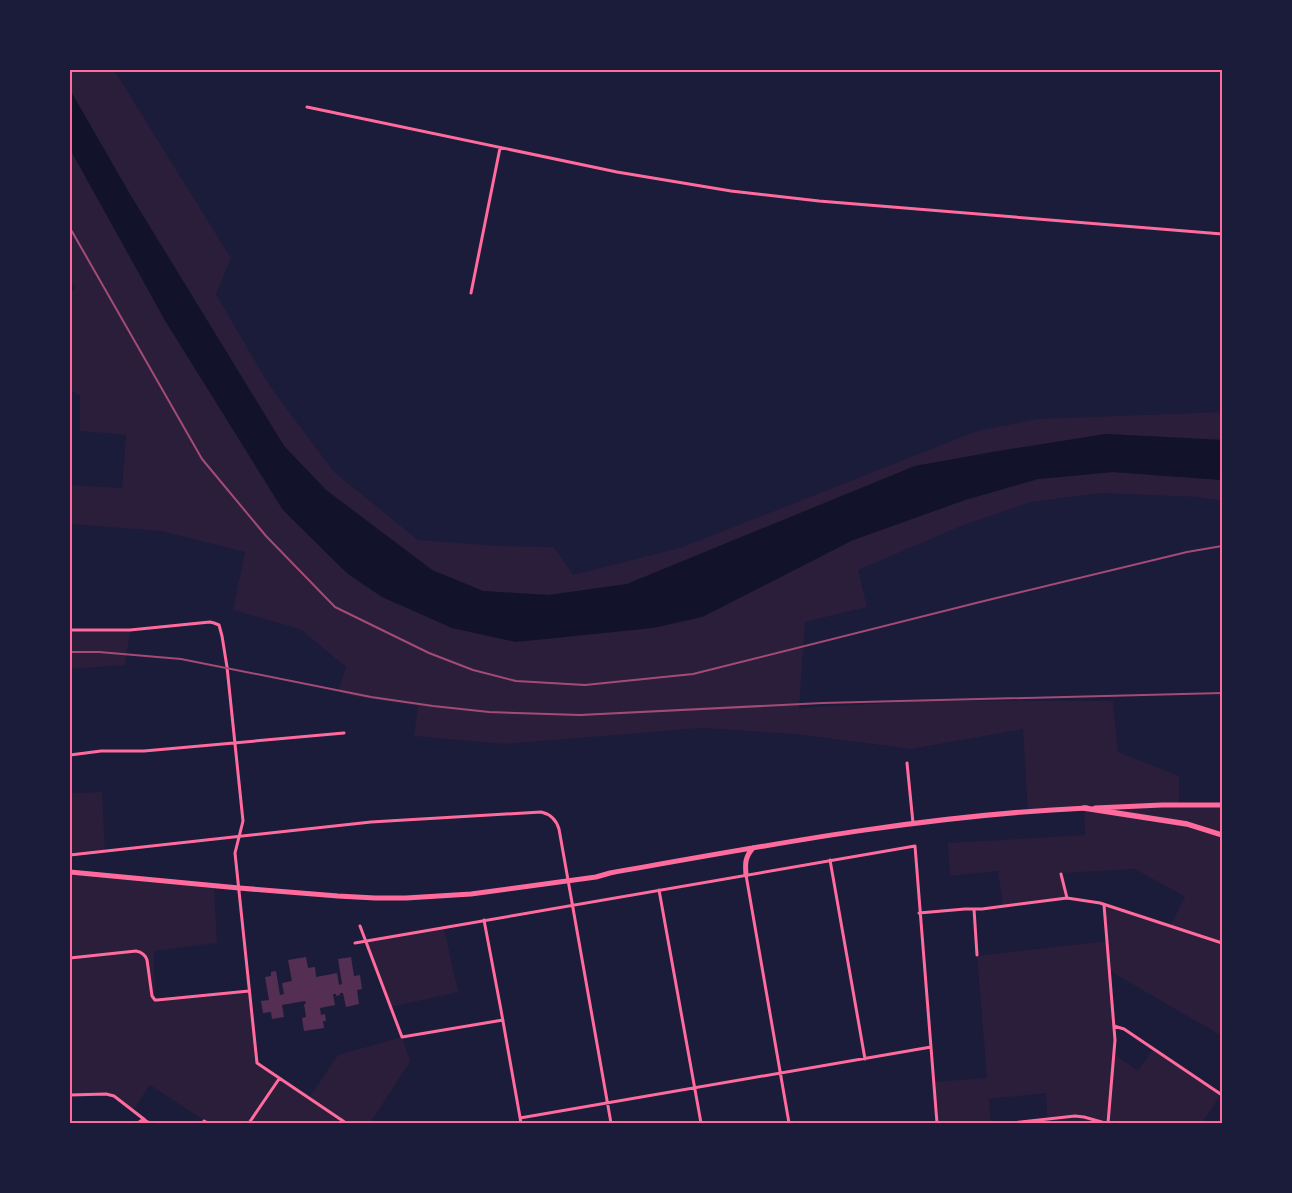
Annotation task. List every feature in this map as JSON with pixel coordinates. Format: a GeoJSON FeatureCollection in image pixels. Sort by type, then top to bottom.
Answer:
{"type":"FeatureCollection","features":[{"type":"Feature","properties":{"kind":"highway"},"geometry":{"type":"LineString","coordinates":[[1084,808],[1187,824],[1222,835]]}},
{"type":"Feature","properties":{"kind":"main road"},"geometry":{"type":"LineString","coordinates":[[70,872],[338,896],[406,898],[441,896],[493,892],[596,877],[754,848],[912,823],[1084,808],[1222,805]]}},
{"type":"Feature","properties":{"kind":"main road"},"geometry":{"type":"LineString","coordinates":[[746,875],[746,858],[754,848]]}},
{"type":"Feature","properties":{"kind":"street"},"geometry":{"type":"LineString","coordinates":[[307,107],[617,172],[731,191],[819,201],[1222,234]]}},
{"type":"Feature","properties":{"kind":"street"},"geometry":{"type":"LineString","coordinates":[[471,294],[500,148]]}},
{"type":"Feature","properties":{"kind":"street"},"geometry":{"type":"LineString","coordinates":[[70,630],[130,630],[202,623],[216,623],[219,625],[227,668],[243,821],[235,853],[257,1063],[346,1123]]}},
{"type":"Feature","properties":{"kind":"street"},"geometry":{"type":"LineString","coordinates":[[70,755],[101,751],[144,751],[344,733]]}},
{"type":"Feature","properties":{"kind":"street"},"geometry":{"type":"LineString","coordinates":[[907,763],[912,823]]}},
{"type":"Feature","properties":{"kind":"street"},"geometry":{"type":"LineString","coordinates":[[70,855],[345,824],[408,819],[545,813],[556,820],[559,829],[611,1123]]}},
{"type":"Feature","properties":{"kind":"street"},"geometry":{"type":"LineString","coordinates":[[355,943],[915,846],[937,1123]]}},
{"type":"Feature","properties":{"kind":"street"},"geometry":{"type":"LineString","coordinates":[[830,860],[865,1059]]}},
{"type":"Feature","properties":{"kind":"street"},"geometry":{"type":"LineString","coordinates":[[1062,874],[1067,898]]}},
{"type":"Feature","properties":{"kind":"street"},"geometry":{"type":"LineString","coordinates":[[746,875],[789,1123]]}},
{"type":"Feature","properties":{"kind":"street"},"geometry":{"type":"LineString","coordinates":[[659,890],[701,1123]]}},
{"type":"Feature","properties":{"kind":"street"},"geometry":{"type":"LineString","coordinates":[[919,913],[982,909],[1067,898],[1100,903],[1222,943]]}},
{"type":"Feature","properties":{"kind":"street"},"geometry":{"type":"LineString","coordinates":[[1012,1123],[1075,1116],[1106,1123],[1115,1040],[1104,905]]}},
{"type":"Feature","properties":{"kind":"street"},"geometry":{"type":"LineString","coordinates":[[974,909],[977,955]]}},
{"type":"Feature","properties":{"kind":"street"},"geometry":{"type":"LineString","coordinates":[[484,920],[521,1123]]}},
{"type":"Feature","properties":{"kind":"street"},"geometry":{"type":"LineString","coordinates":[[360,926],[402,1037],[503,1020]]}},
{"type":"Feature","properties":{"kind":"street"},"geometry":{"type":"LineString","coordinates":[[70,958],[141,952],[146,956],[152,996],[155,1000],[249,991]]}},
{"type":"Feature","properties":{"kind":"street"},"geometry":{"type":"LineString","coordinates":[[1114,1026],[1124,1029],[1222,1095]]}},
{"type":"Feature","properties":{"kind":"street"},"geometry":{"type":"LineString","coordinates":[[520,1118],[931,1047]]}},
{"type":"Feature","properties":{"kind":"street"},"geometry":{"type":"LineString","coordinates":[[249,1123],[279,1079]]}},
{"type":"Feature","properties":{"kind":"street"},"geometry":{"type":"LineString","coordinates":[[70,1095],[106,1094],[114,1096],[143,1120],[150,1123]]}},
{"type":"Feature","properties":{"kind":"street"},"geometry":{"type":"LineString","coordinates":[[138,1123],[143,1120]]}},
{"type":"Feature","properties":{"kind":"shaded area"},"geometry":{"type":"Polygon","coordinates":[[[70,70],[113,70],[119,78],[231,258],[216,294],[269,385],[334,472],[418,540],[499,546],[554,547],[573,575],[683,547],[977,431],[1038,419],[1222,412],[1222,440],[1106,434],[915,466],[627,584],[549,595],[483,591],[432,570],[326,490],[284,446],[131,196],[70,90],[70,70]]]}},
{"type":"Feature","properties":{"kind":"shaded area"},"geometry":{"type":"Polygon","coordinates":[[[70,90],[131,196],[284,446],[326,490],[432,570],[483,591],[549,595],[627,584],[915,466],[1106,434],[1222,440],[1222,480],[1113,472],[1038,479],[965,500],[853,540],[702,617],[653,628],[516,642],[452,628],[382,597],[348,574],[283,510],[166,322],[70,149],[70,90]]]}},
{"type":"Feature","properties":{"kind":"shaded area"},"geometry":{"type":"Polygon","coordinates":[[[70,149],[166,322],[283,510],[348,574],[452,628],[702,617],[853,540],[965,500],[1038,479],[1113,472],[1222,480],[1222,501],[1199,497],[1102,493],[1031,502],[961,526],[858,570],[867,607],[805,622],[799,708],[924,701],[1113,701],[1118,752],[1179,776],[1179,805],[1222,805],[1222,833],[1192,826],[1222,838],[1222,1031],[1220,1035],[1110,971],[1114,1054],[1138,1071],[1153,1049],[1221,1094],[1202,1123],[1008,1123],[1047,1118],[1046,1093],[989,1099],[991,1123],[937,1123],[933,1082],[987,1078],[977,956],[1107,941],[1104,905],[1170,926],[1185,897],[1135,869],[1062,873],[1067,898],[1003,907],[998,871],[950,876],[948,843],[1085,835],[1084,808],[1028,812],[1023,729],[911,749],[795,734],[701,728],[505,744],[414,736],[418,706],[338,692],[346,667],[300,629],[233,610],[245,552],[161,531],[70,524],[70,485],[122,488],[126,435],[80,431],[80,396],[70,390],[70,293],[76,288],[70,279],[70,149]]]}},
{"type":"Feature","properties":{"kind":"shaded area"},"geometry":{"type":"Polygon","coordinates":[[[70,630],[130,630],[125,665],[70,669],[70,630]]]}},
{"type":"Feature","properties":{"kind":"shaded area"},"geometry":{"type":"Polygon","coordinates":[[[102,792],[105,852],[70,855],[70,793],[102,792]]]}},
{"type":"Feature","properties":{"kind":"shaded area"},"geometry":{"type":"Polygon","coordinates":[[[70,872],[214,885],[217,943],[154,951],[155,1000],[249,991],[257,1063],[309,1098],[338,1055],[402,1037],[410,1062],[370,1123],[208,1123],[150,1085],[133,1110],[114,1096],[106,1094],[70,1095],[70,872]]]}},
{"type":"Feature","properties":{"kind":"shaded area"},"geometry":{"type":"Polygon","coordinates":[[[444,928],[458,992],[391,1007],[365,941],[444,928]]]}},
{"type":"Feature","properties":{"kind":"building"},"geometry":{"type":"Polygon","coordinates":[[[306,957],[308,968],[315,967],[316,977],[337,973],[339,985],[342,984],[338,959],[351,957],[354,976],[360,975],[362,989],[357,990],[359,1004],[346,1007],[343,993],[336,996],[336,994],[333,994],[335,1005],[320,1008],[321,1015],[325,1014],[324,1028],[304,1031],[302,1018],[306,1017],[305,1001],[282,1005],[284,1017],[272,1019],[271,1012],[263,1013],[261,1001],[269,1000],[265,977],[271,976],[271,972],[276,971],[280,995],[284,994],[282,983],[292,981],[288,960],[306,957]]]}},
{"type":"Feature","properties":{"kind":"railway"},"geometry":{"type":"LineString","coordinates":[[70,228],[202,459],[266,536],[335,607],[429,653],[473,670],[516,681],[585,685],[693,674],[980,602],[1187,552],[1222,546]]}},
{"type":"Feature","properties":{"kind":"railway"},"geometry":{"type":"LineString","coordinates":[[70,652],[99,652],[181,659],[371,697],[489,712],[580,715],[822,703],[1222,693]]}}]}
